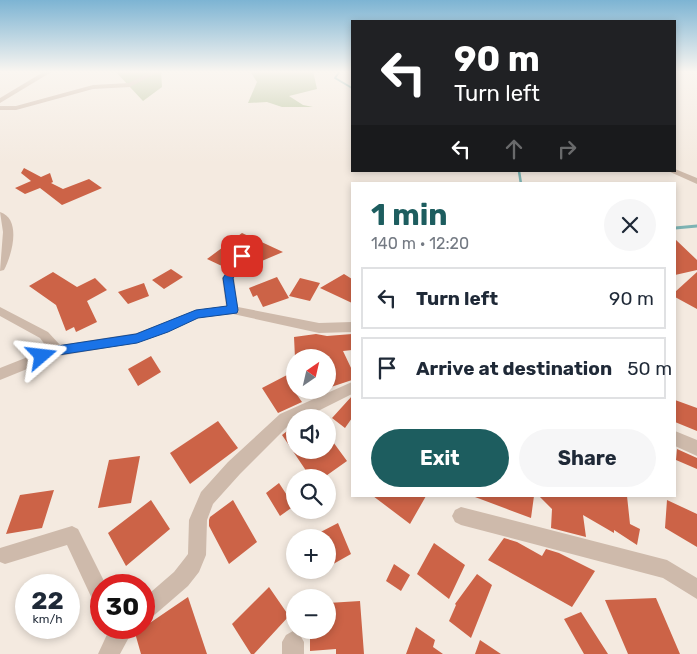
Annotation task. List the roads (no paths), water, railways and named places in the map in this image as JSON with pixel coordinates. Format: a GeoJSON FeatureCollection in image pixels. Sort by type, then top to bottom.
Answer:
{"type":"FeatureCollection","features":[{"type":"Feature","properties":{"kind":"street"},"geometry":{"type":"LineString","coordinates":[[0,108],[16,108],[39,102]]}},
{"type":"Feature","properties":{"kind":"street"},"geometry":{"type":"LineString","coordinates":[[674,172],[697,181]]}},
{"type":"Feature","properties":{"kind":"street"},"geometry":{"type":"LineString","coordinates":[[0,215],[5,217],[8,224],[6,259],[0,267]]}},
{"type":"Feature","properties":{"kind":"street"},"geometry":{"type":"LineString","coordinates":[[233,310],[228,278],[242,256]]}},
{"type":"Feature","properties":{"kind":"street"},"geometry":{"type":"LineString","coordinates":[[0,374],[57,350],[137,338],[164,329],[196,314],[233,310],[319,328],[351,327]]}},
{"type":"Feature","properties":{"kind":"street"},"geometry":{"type":"LineString","coordinates":[[0,311],[44,336],[57,350]]}},
{"type":"Feature","properties":{"kind":"street"},"geometry":{"type":"LineString","coordinates":[[155,601],[181,579],[192,565],[197,555],[198,520],[207,498],[234,468],[285,419],[351,388]]}},
{"type":"Feature","properties":{"kind":"street"},"geometry":{"type":"LineString","coordinates":[[676,438],[697,448]]}},
{"type":"Feature","properties":{"kind":"street"},"geometry":{"type":"LineString","coordinates":[[461,516],[667,570],[697,589]]}},
{"type":"Feature","properties":{"kind":"street"},"geometry":{"type":"LineString","coordinates":[[5,555],[72,535],[91,574]]}},
{"type":"Feature","properties":{"kind":"street"},"geometry":{"type":"LineString","coordinates":[[109,654],[116,639]]}},
{"type":"Feature","properties":{"kind":"waterway"},"geometry":{"type":"LineString","coordinates":[[519,172],[521,182]]}},
{"type":"Feature","properties":{"kind":"waterway"},"geometry":{"type":"LineString","coordinates":[[676,228],[697,226]]}}]}
